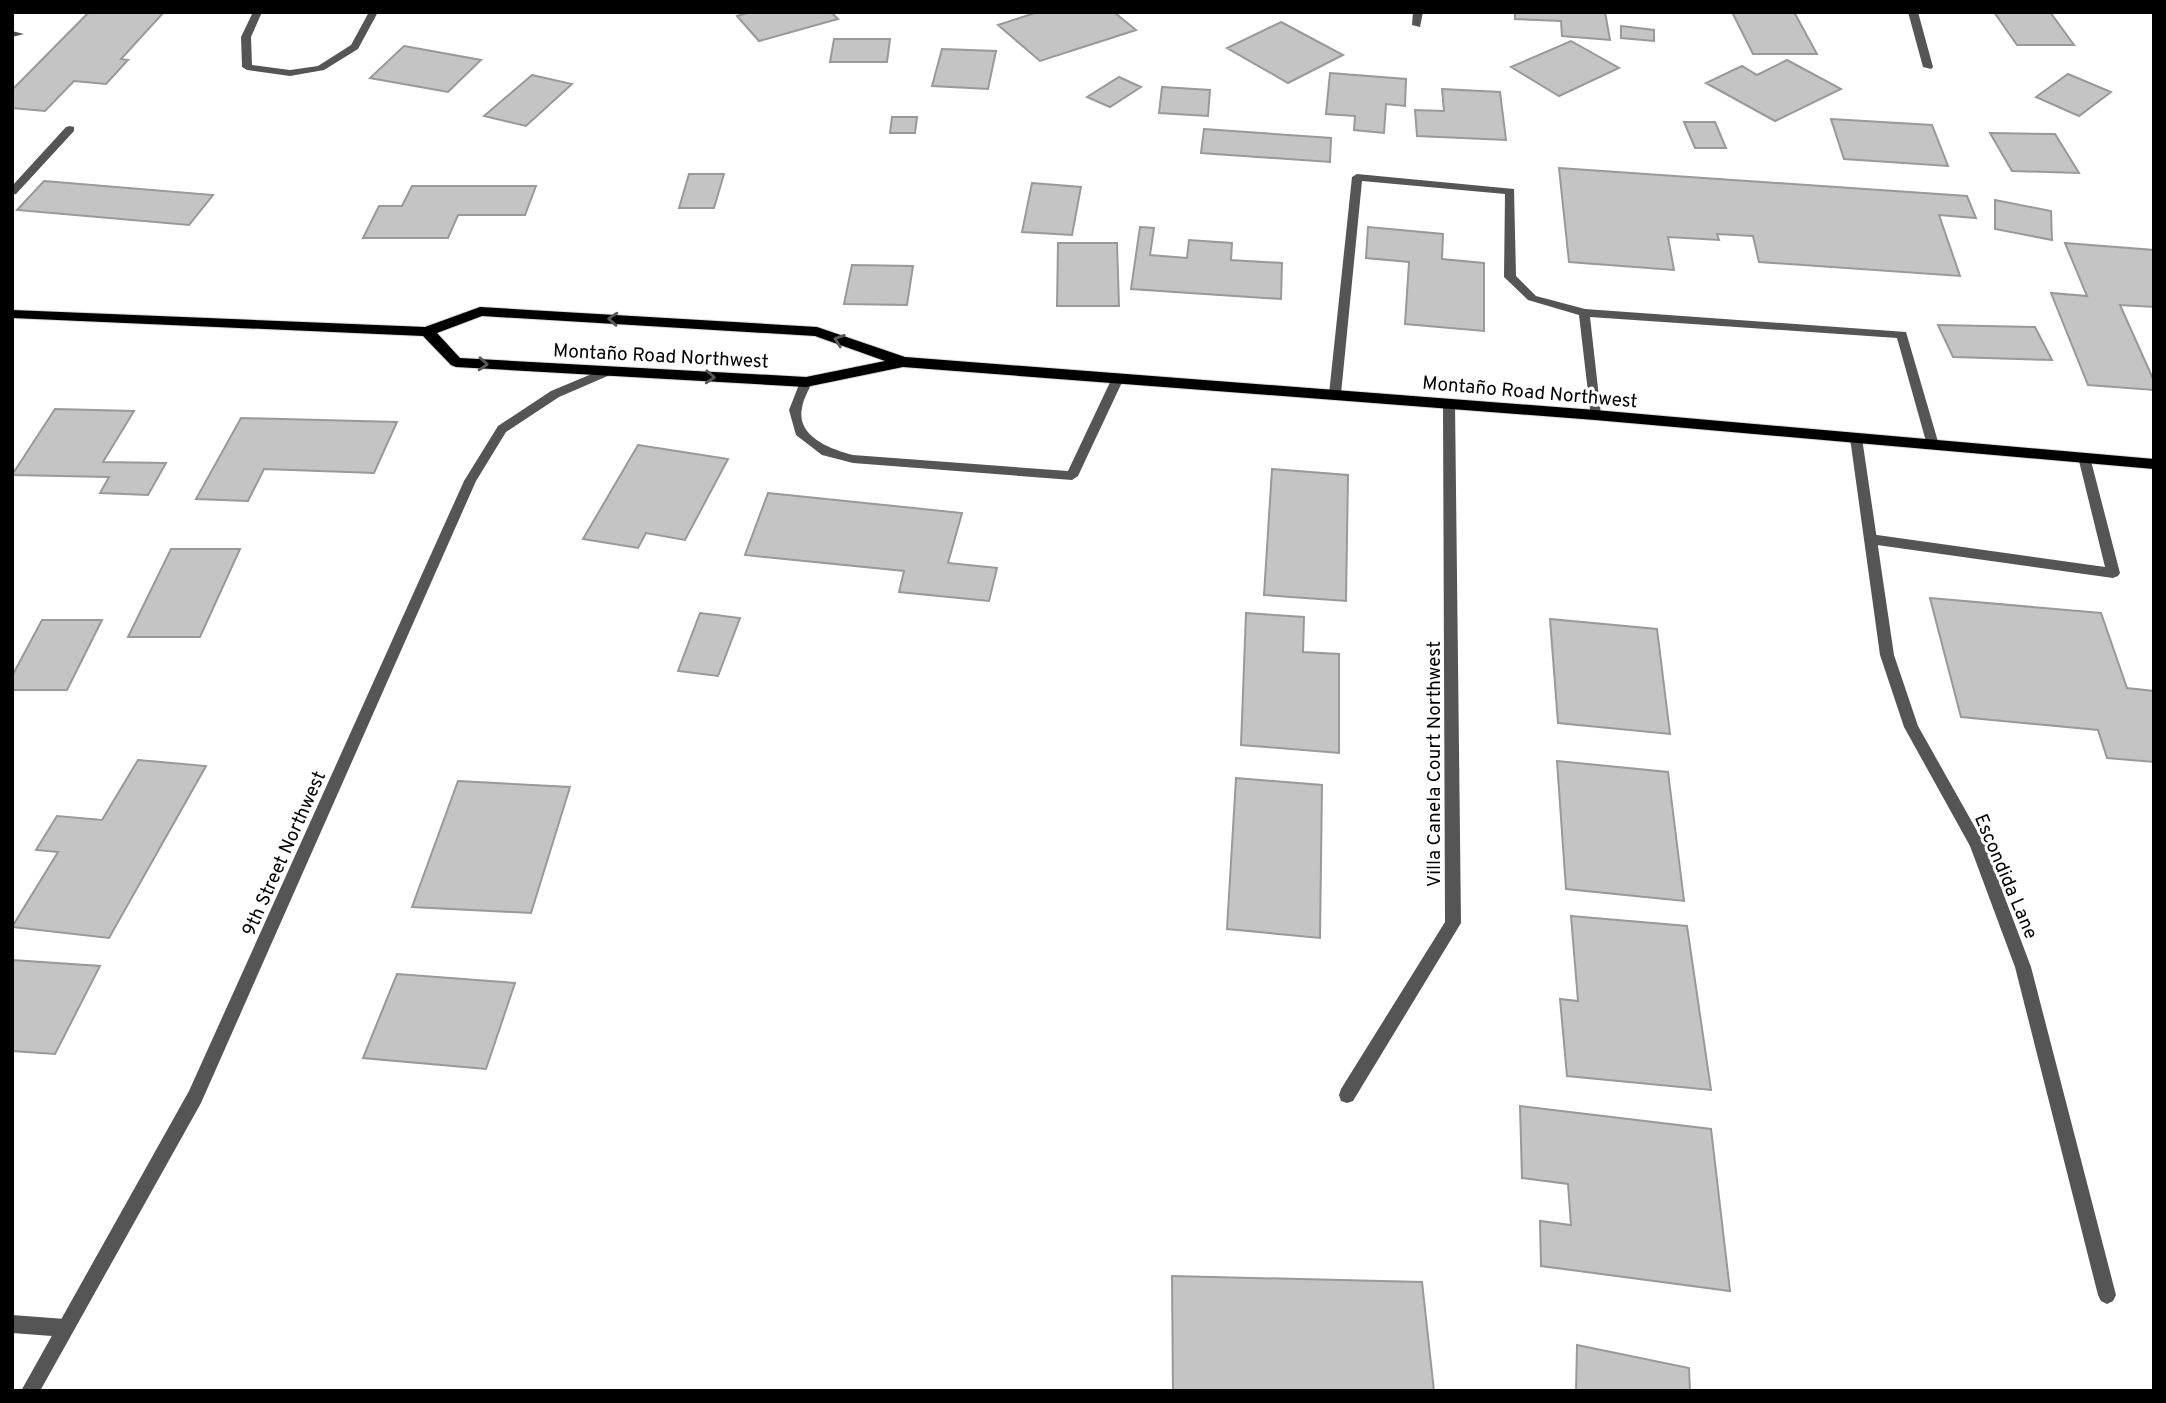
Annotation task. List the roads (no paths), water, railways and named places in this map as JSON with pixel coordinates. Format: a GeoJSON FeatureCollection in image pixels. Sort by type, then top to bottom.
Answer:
{"type":"FeatureCollection","features":[{"type":"Feature","properties":{"kind":"main road","name":"Montaño Road Northwest"},"geometry":{"type":"LineString","coordinates":[[12,314],[427,332],[480,311],[817,332],[903,362],[1449,403],[2154,464]]}},
{"type":"Feature","properties":{"kind":"main road","name":"Montaño Road Northwest"},"geometry":{"type":"LineString","coordinates":[[427,332],[456,362],[606,372],[806,382],[903,362]]}},
{"type":"Feature","properties":{"kind":"street"},"geometry":{"type":"LineString","coordinates":[[258,12],[246,37],[247,67],[290,73],[321,68],[355,47],[374,12]]}},
{"type":"Feature","properties":{"kind":"street"},"geometry":{"type":"LineString","coordinates":[[1417,25],[1418,12]]}},
{"type":"Feature","properties":{"kind":"street"},"geometry":{"type":"LineString","coordinates":[[1913,12],[1928,67]]}},
{"type":"Feature","properties":{"kind":"street"},"geometry":{"type":"LineString","coordinates":[[12,192],[70,129]]}},
{"type":"Feature","properties":{"kind":"street"},"geometry":{"type":"LineString","coordinates":[[1335,394],[1357,177],[1510,191],[1510,277],[1532,299],[1584,313],[1902,335],[1933,445]]}},
{"type":"Feature","properties":{"kind":"street"},"geometry":{"type":"LineString","coordinates":[[1584,313],[1595,415]]}},
{"type":"Feature","properties":{"kind":"street","name":"9th Street Northwest"},"geometry":{"type":"LineString","coordinates":[[30,1391],[195,1097],[470,481],[502,429],[555,394],[606,372]]}},
{"type":"Feature","properties":{"kind":"street"},"geometry":{"type":"LineString","coordinates":[[806,382],[795,410],[802,435],[826,452],[853,458],[1072,476],[1118,378]]}},
{"type":"Feature","properties":{"kind":"street","name":"Villa Canela Court Northwest"},"geometry":{"type":"LineString","coordinates":[[1347,1095],[1453,923],[1449,403]]}},
{"type":"Feature","properties":{"kind":"street","name":"Escondida Lane"},"geometry":{"type":"LineString","coordinates":[[1856,438],[1886,655],[1911,727],[1977,845],[2024,967],[2107,1295]]}},
{"type":"Feature","properties":{"kind":"street"},"geometry":{"type":"LineString","coordinates":[[1870,539],[2113,573],[2084,457]]}},
{"type":"Feature","properties":{"kind":"street"},"geometry":{"type":"LineString","coordinates":[[12,1324],[65,1328]]}}]}
